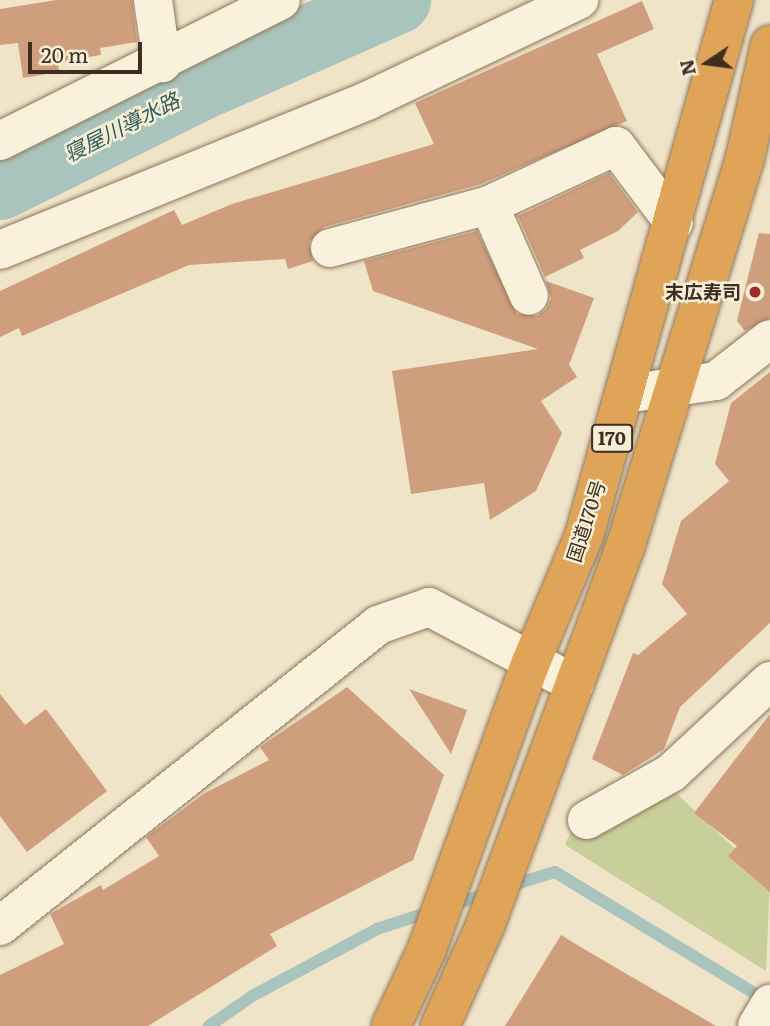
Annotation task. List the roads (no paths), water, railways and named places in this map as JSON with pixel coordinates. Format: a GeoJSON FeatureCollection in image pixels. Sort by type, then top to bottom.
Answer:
{"type":"FeatureCollection","features":[{"type":"Feature","properties":{"kind":"highway","name":"国道170号"},"geometry":{"type":"LineString","coordinates":[[391,1026],[427,949],[531,662],[584,536],[674,223],[734,0]]}},
{"type":"Feature","properties":{"kind":"highway","name":"170"},"geometry":{"type":"LineString","coordinates":[[440,1026],[485,926],[625,548],[745,158],[770,45]]}},
{"type":"Feature","properties":{"kind":"street"},"geometry":{"type":"LineString","coordinates":[[153,0],[162,63]]}},
{"type":"Feature","properties":{"kind":"street"},"geometry":{"type":"LineString","coordinates":[[0,141],[162,63],[281,0]]}},
{"type":"Feature","properties":{"kind":"street"},"geometry":{"type":"LineString","coordinates":[[0,250],[369,100],[579,0]]}},
{"type":"Feature","properties":{"kind":"street"},"geometry":{"type":"LineString","coordinates":[[330,248],[489,205],[616,146],[674,223]]}},
{"type":"Feature","properties":{"kind":"street"},"geometry":{"type":"LineString","coordinates":[[489,205],[529,296]]}},
{"type":"Feature","properties":{"kind":"street"},"geometry":{"type":"LineString","coordinates":[[625,394],[716,381],[770,339]]}},
{"type":"Feature","properties":{"kind":"street"},"geometry":{"type":"LineString","coordinates":[[0,926],[378,625],[429,607],[575,684]]}},
{"type":"Feature","properties":{"kind":"street"},"geometry":{"type":"LineString","coordinates":[[587,820],[671,773],[770,681]]}},
{"type":"Feature","properties":{"kind":"street"},"geometry":{"type":"LineString","coordinates":[[757,1026],[770,1004]]}},
{"type":"Feature","properties":{"kind":"waterway","name":"寝屋川導水路"},"geometry":{"type":"LineString","coordinates":[[0,186],[195,89],[397,0]]}},
{"type":"Feature","properties":{"kind":"waterway"},"geometry":{"type":"LineString","coordinates":[[506,887],[555,872],[767,1001]]}},
{"type":"Feature","properties":{"kind":"waterway"},"geometry":{"type":"LineString","coordinates":[[449,906],[488,893]]}},
{"type":"Feature","properties":{"kind":"waterway"},"geometry":{"type":"LineString","coordinates":[[209,1026],[254,995],[377,929],[432,911]]}},
{"type":"Feature","properties":{"kind":"place","name":"末広寿司"},"geometry":{"type":"Point","coordinates":[755,292]}}]}
